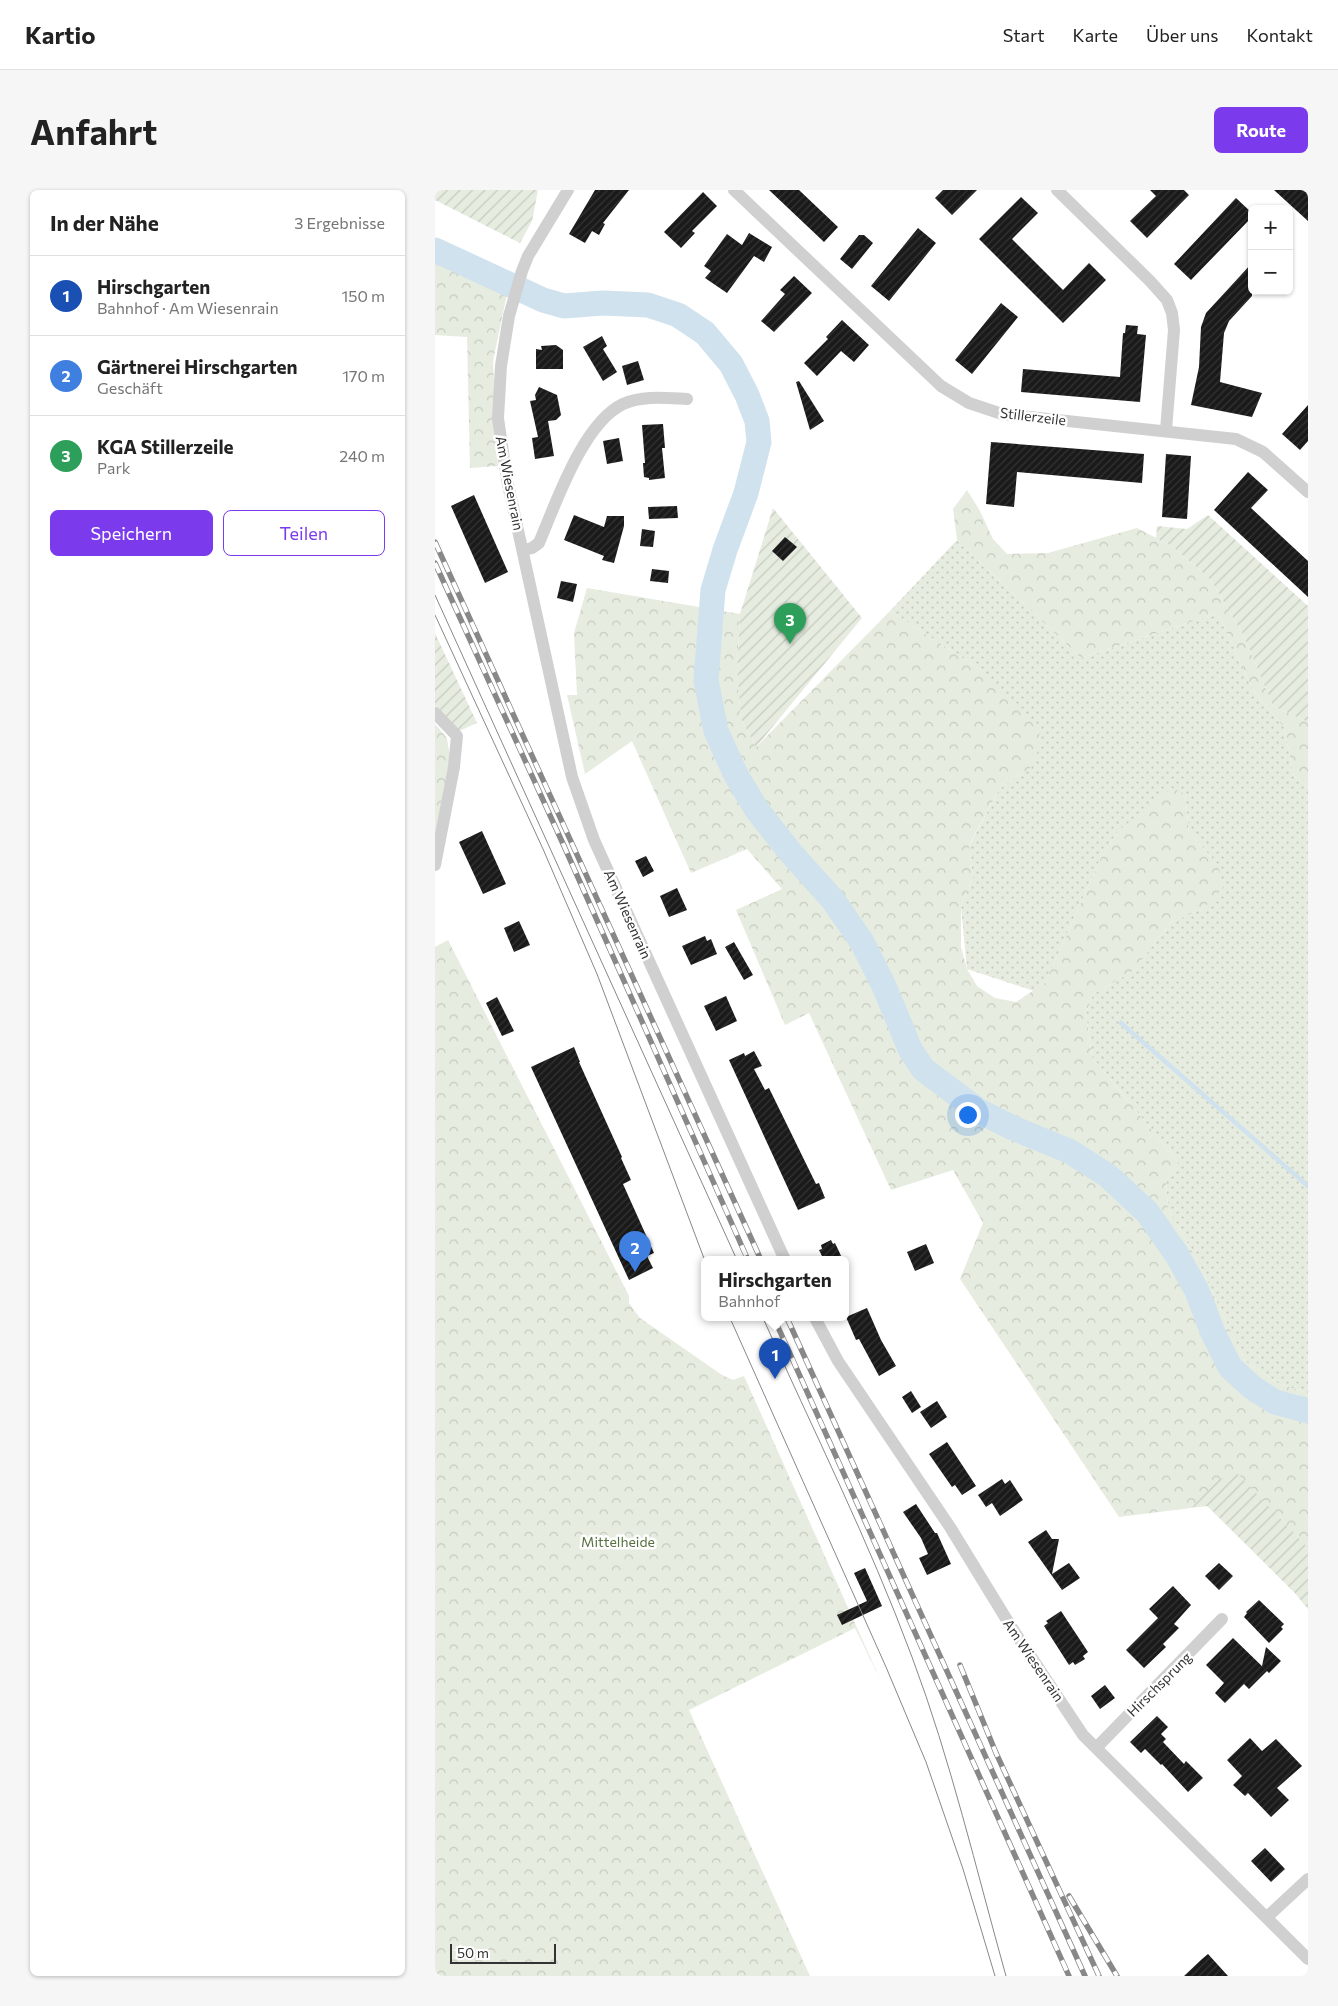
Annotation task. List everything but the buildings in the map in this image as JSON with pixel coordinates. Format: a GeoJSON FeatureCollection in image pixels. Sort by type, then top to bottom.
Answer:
{"type":"FeatureCollection","features":[{"type":"Feature","properties":{"kind":"street","name":"Am Wiesenrain"},"geometry":{"type":"LineString","coordinates":[[568,190],[528,256],[509,316],[501,366],[498,418],[506,473],[572,776],[581,805],[594,840],[783,1256]]}},
{"type":"Feature","properties":{"kind":"street","name":"Stillerzeile"},"geometry":{"type":"LineString","coordinates":[[734,190],[941,386],[969,403],[1001,414],[1236,438],[1263,452],[1308,492]]}},
{"type":"Feature","properties":{"kind":"street"},"geometry":{"type":"LineString","coordinates":[[1057,190],[1167,300],[1172,313],[1174,330],[1166,430]]}},
{"type":"Feature","properties":{"kind":"street","name":"Am Wiesenrain"},"geometry":{"type":"LineString","coordinates":[[524,550],[533,548],[539,543],[576,459],[600,421],[610,411],[624,403],[654,398],[687,399]]}},
{"type":"Feature","properties":{"kind":"street"},"geometry":{"type":"LineString","coordinates":[[435,713],[457,736],[454,767],[435,865]]}},
{"type":"Feature","properties":{"kind":"street","name":"Am Wiesenrain"},"geometry":{"type":"LineString","coordinates":[[817,1321],[839,1361],[950,1527],[1010,1625],[1083,1735],[1308,1959]]}},
{"type":"Feature","properties":{"kind":"street","name":"Hirschsprung"},"geometry":{"type":"LineString","coordinates":[[1095,1748],[1222,1619]]}},
{"type":"Feature","properties":{"kind":"street"},"geometry":{"type":"LineString","coordinates":[[1267,1917],[1308,1878]]}},
{"type":"Feature","properties":{"kind":"green space"},"geometry":{"type":"Polygon","coordinates":[[[435,190],[538,190],[532,221],[520,243],[435,200],[435,190]]]}},
{"type":"Feature","properties":{"kind":"green space"},"geometry":{"type":"Polygon","coordinates":[[[435,260],[507,294],[493,361],[498,466],[470,468],[467,337],[435,335],[435,260]]]}},
{"type":"Feature","properties":{"kind":"green space"},"geometry":{"type":"Polygon","coordinates":[[[967,490],[980,511],[993,539],[1007,554],[1048,553],[1137,528],[1172,546],[1211,580],[1244,636],[1273,706],[1308,722],[1308,788],[1294,776],[1284,727],[1254,692],[1218,613],[1081,658],[957,540],[953,509],[967,490]]]}},
{"type":"Feature","properties":{"kind":"green space"},"geometry":{"type":"Polygon","coordinates":[[[773,508],[862,618],[756,747],[741,719],[737,669],[740,614],[773,508]]]}},
{"type":"Feature","properties":{"kind":"green space"},"geometry":{"type":"Polygon","coordinates":[[[1208,515],[1308,606],[1308,722],[1273,706],[1244,636],[1211,580],[1172,546],[1156,538],[1157,526],[1187,529],[1208,515]]]}},
{"type":"Feature","properties":{"kind":"green space"},"geometry":{"type":"Polygon","coordinates":[[[957,540],[1081,658],[1218,613],[1254,692],[1284,727],[1294,776],[1308,788],[1308,1393],[1279,1384],[1245,1361],[1196,1258],[1168,1209],[1166,1180],[1178,1162],[1092,1057],[1086,1013],[1093,994],[1133,971],[1170,923],[1204,908],[1218,865],[1189,832],[1185,794],[1118,831],[1100,860],[1045,983],[1034,991],[967,969],[961,907],[973,877],[969,846],[1000,788],[1029,769],[978,668],[890,611],[957,540]]]}},
{"type":"Feature","properties":{"kind":"green space"},"geometry":{"type":"Polygon","coordinates":[[[587,588],[740,614],[737,669],[741,719],[756,747],[890,611],[978,668],[1040,728],[1038,751],[1029,769],[1000,788],[969,845],[973,877],[961,907],[961,947],[967,969],[977,986],[995,998],[1016,1002],[1045,983],[1100,860],[1118,831],[1172,788],[1185,794],[1189,832],[1218,865],[1223,888],[1204,908],[1170,923],[1133,971],[1093,994],[1086,1013],[1092,1057],[1178,1162],[1166,1180],[1168,1209],[1196,1258],[1245,1361],[1279,1384],[1308,1393],[1308,1609],[1295,1593],[1207,1506],[1119,1517],[960,1279],[983,1223],[953,1170],[891,1190],[809,1013],[785,1025],[736,910],[782,889],[747,849],[691,873],[632,741],[585,774],[567,695],[577,695],[574,633],[587,588]]]}},
{"type":"Feature","properties":{"kind":"green space"},"geometry":{"type":"Polygon","coordinates":[[[435,633],[477,723],[459,731],[435,706],[435,633]]]}},
{"type":"Feature","properties":{"kind":"green space"},"geometry":{"type":"Polygon","coordinates":[[[435,724],[447,738],[450,757],[435,835],[435,724]]]}},
{"type":"Feature","properties":{"kind":"green space","name":"Mittelheide"},"geometry":{"type":"Polygon","coordinates":[[[448,940],[629,1296],[629,1303],[640,1318],[722,1375],[733,1380],[744,1376],[880,1679],[855,1628],[689,1710],[810,1976],[435,1976],[435,947],[448,940]]]}},
{"type":"Feature","properties":{"kind":"green space"},"geometry":{"type":"Polygon","coordinates":[[[1237,1473],[1308,1548],[1308,1609],[1295,1593],[1208,1506],[1192,1507],[1218,1480],[1237,1473]]]}},
{"type":"Feature","properties":{"kind":"waterway"},"geometry":{"type":"LineString","coordinates":[[435,250],[543,300],[564,306],[603,303],[648,305],[678,315],[705,333],[731,364],[747,395],[757,421],[759,442],[746,493],[725,550],[713,590],[706,680],[716,731],[736,775],[757,810],[790,852],[833,900],[862,942],[884,986],[910,1049],[923,1069],[979,1111],[1013,1128],[1069,1151],[1107,1175],[1147,1212],[1177,1255],[1197,1291],[1213,1333],[1230,1367],[1253,1388],[1275,1402],[1308,1411]]}},
{"type":"Feature","properties":{"kind":"waterway"},"geometry":{"type":"LineString","coordinates":[[1121,1023],[1308,1186]]}},
{"type":"Feature","properties":{"kind":"tram line"},"geometry":{"type":"LineString","coordinates":[[435,595],[735,1256]]}},
{"type":"Feature","properties":{"kind":"tram line"},"geometry":{"type":"LineString","coordinates":[[435,615],[543,849],[597,974],[703,1256]]}},
{"type":"Feature","properties":{"kind":"tram line"},"geometry":{"type":"LineString","coordinates":[[731,1321],[886,1667],[926,1762],[963,1869],[995,1976]]}},
{"type":"Feature","properties":{"kind":"tram line"},"geometry":{"type":"LineString","coordinates":[[764,1321],[878,1571],[912,1657],[951,1775],[1006,1976]]}},
{"type":"Feature","properties":{"kind":"railway"},"geometry":{"type":"LineString","coordinates":[[435,542],[759,1256]]}},
{"type":"Feature","properties":{"kind":"railway"},"geometry":{"type":"LineString","coordinates":[[435,563],[564,846],[746,1256]]}},
{"type":"Feature","properties":{"kind":"railway"},"geometry":{"type":"LineString","coordinates":[[775,1321],[1069,1976]]}},
{"type":"Feature","properties":{"kind":"railway"},"geometry":{"type":"LineString","coordinates":[[788,1321],[1085,1976]]}},
{"type":"Feature","properties":{"kind":"railway"},"geometry":{"type":"LineString","coordinates":[[960,1665],[996,1753],[1099,1976]]}},
{"type":"Feature","properties":{"kind":"railway"},"geometry":{"type":"LineString","coordinates":[[1069,1896],[1117,1976]]}},
{"type":"Feature","properties":{"kind":"place","name":"KGA Stillerzeile"},"geometry":{"type":"Point","coordinates":[790,644]}},
{"type":"Feature","properties":{"kind":"place","name":"Gärtnerei Hirschgarten"},"geometry":{"type":"Point","coordinates":[635,1272]}},
{"type":"Feature","properties":{"kind":"place","name":"Hirschgarten"},"geometry":{"type":"Point","coordinates":[775,1379]}}]}
